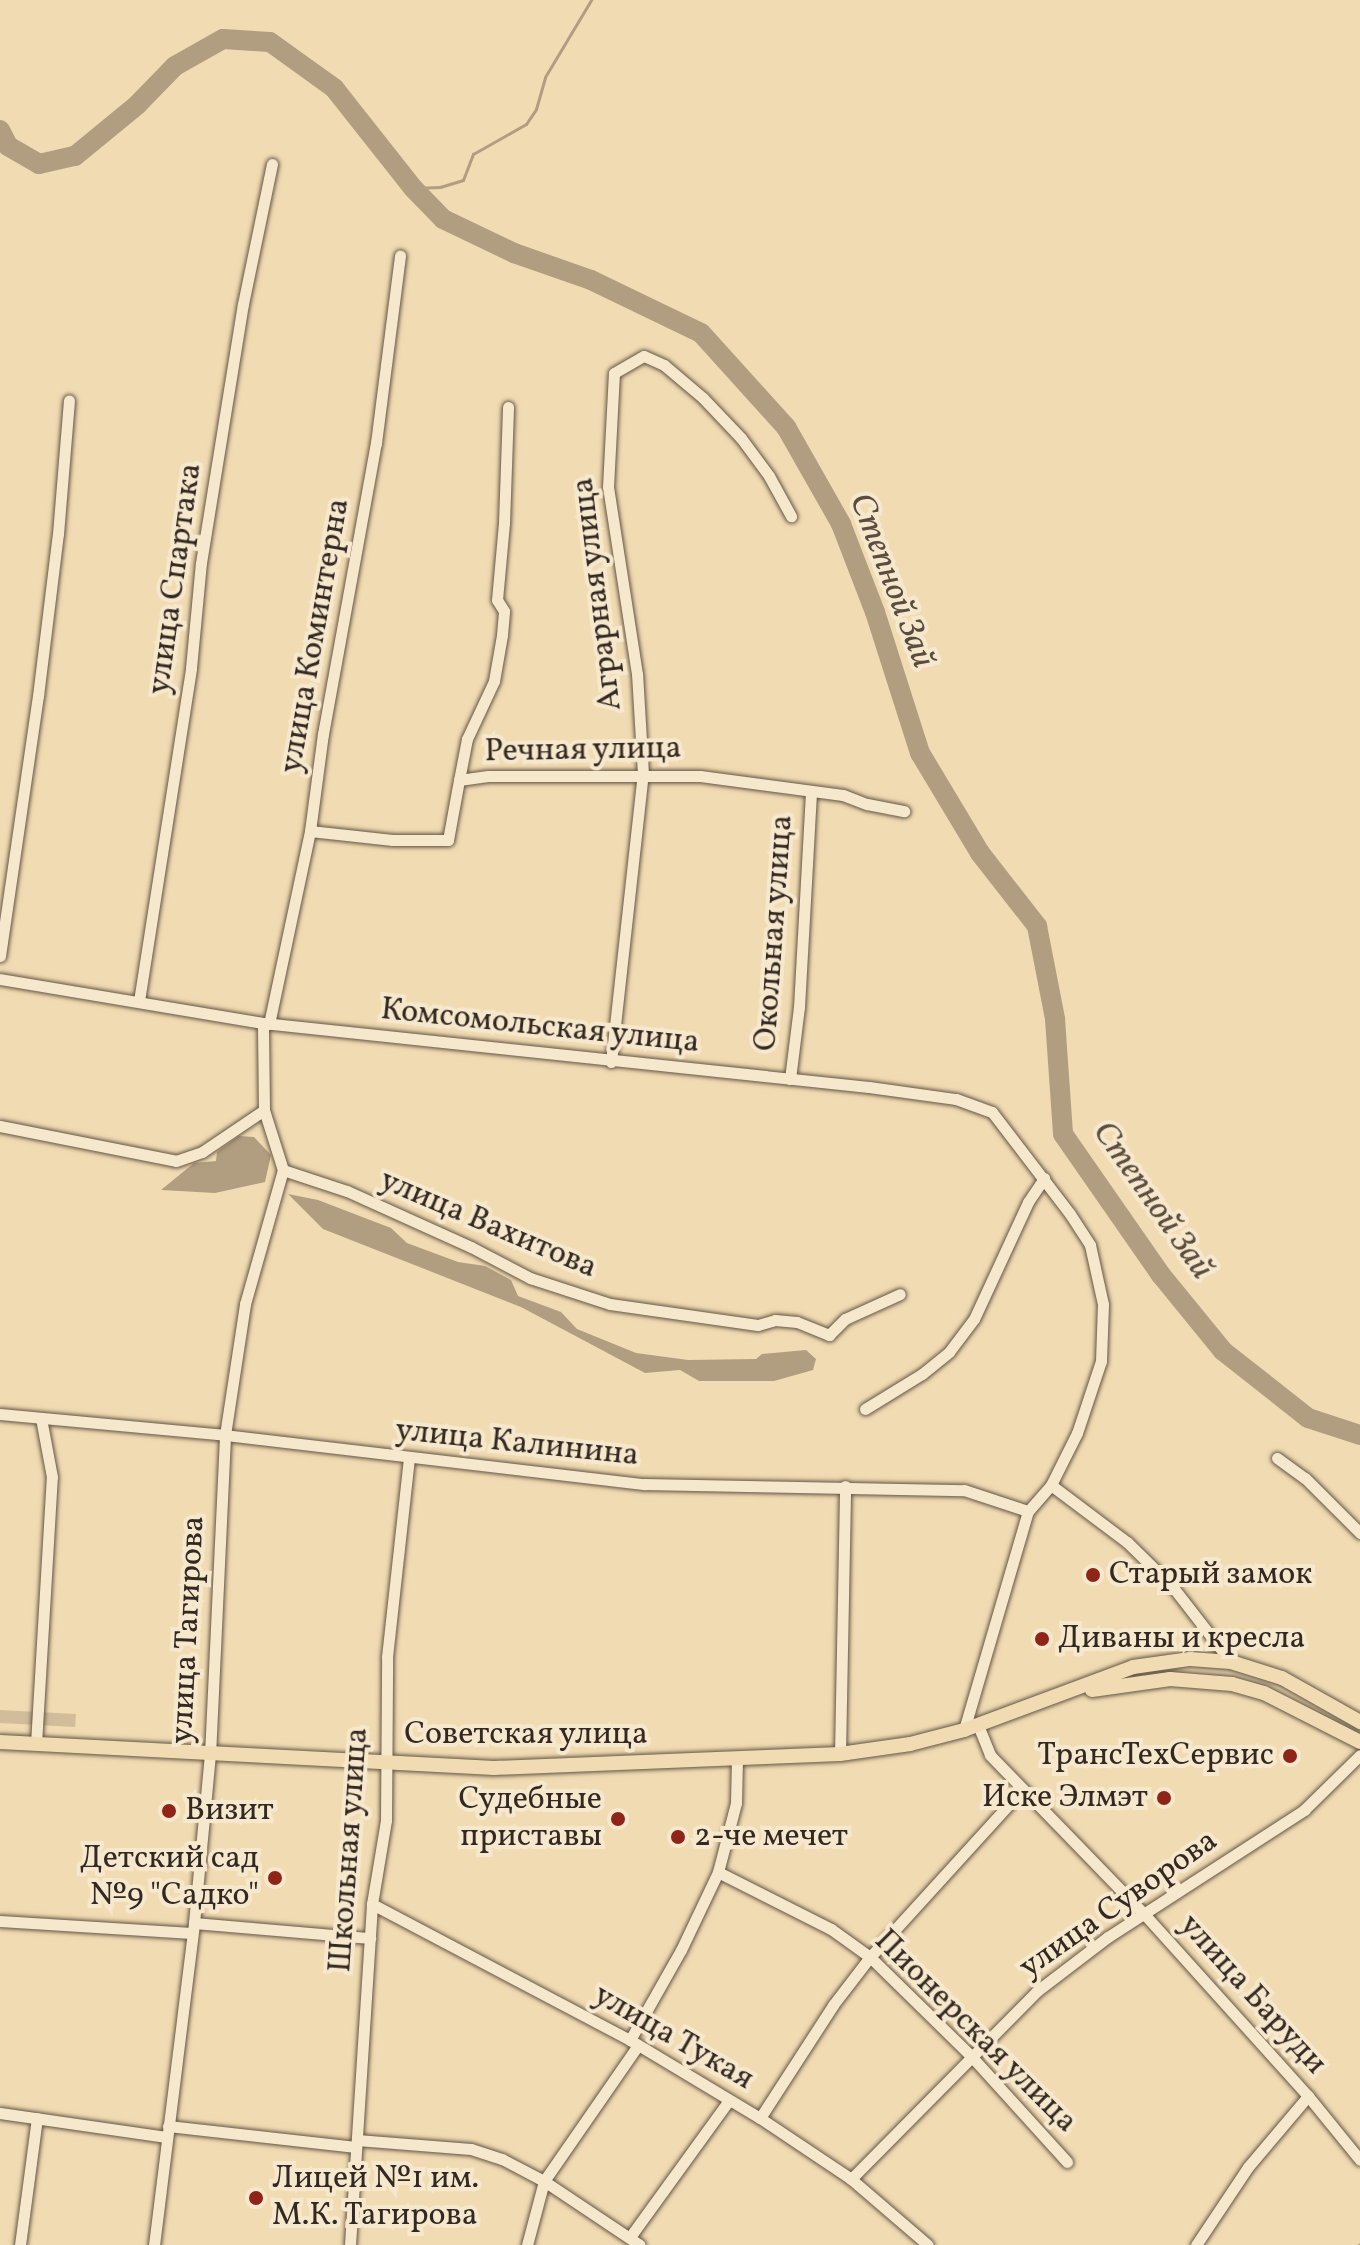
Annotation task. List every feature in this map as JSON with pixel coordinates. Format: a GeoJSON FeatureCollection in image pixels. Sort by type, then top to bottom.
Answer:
{"type":"FeatureCollection","features":[{"type":"Feature","properties":{"kind":"main road","name":"Советская улица"},"geometry":{"type":"LineString","coordinates":[[0,1742],[494,1768],[840,1754],[910,1744],[971,1727],[1153,1662],[1190,1659],[1231,1662],[1282,1678],[1360,1722]]}},
{"type":"Feature","properties":{"kind":"main road","name":"Советская улица"},"geometry":{"type":"LineString","coordinates":[[1045,1700],[1144,1680],[1213,1682],[1264,1693],[1360,1742]]}},
{"type":"Feature","properties":{"kind":"street","name":"улица Спартака"},"geometry":{"type":"LineString","coordinates":[[139,1001],[191,668],[204,548],[243,304],[272,164]]}},
{"type":"Feature","properties":{"kind":"street","name":"улица Коминтерна"},"geometry":{"type":"LineString","coordinates":[[266,1024],[310,831],[323,734],[376,443],[400,256]]}},
{"type":"Feature","properties":{"kind":"street","name":"Аграрная улица"},"geometry":{"type":"LineString","coordinates":[[611,1062],[643,774],[637,674],[608,487],[614,373],[644,356],[664,365],[703,398],[741,438],[769,476],[791,516]]}},
{"type":"Feature","properties":{"kind":"street"},"geometry":{"type":"LineString","coordinates":[[0,956],[38,696],[58,534],[69,400]]}},
{"type":"Feature","properties":{"kind":"street"},"geometry":{"type":"LineString","coordinates":[[459,780],[467,739],[494,681],[502,635],[504,611],[497,600],[508,407]]}},
{"type":"Feature","properties":{"kind":"street","name":"Речная улица"},"geometry":{"type":"LineString","coordinates":[[310,831],[393,840],[448,840],[459,780],[643,774],[700,776],[811,791],[904,811]]}},
{"type":"Feature","properties":{"kind":"street","name":"Окольная улица"},"geometry":{"type":"LineString","coordinates":[[790,1079],[799,1007],[811,791]]}},
{"type":"Feature","properties":{"kind":"street","name":"Комсомольская улица"},"geometry":{"type":"LineString","coordinates":[[0,979],[266,1024],[956,1099],[992,1112],[1044,1178],[1090,1245],[1103,1304],[1101,1361],[1077,1433],[1051,1485],[1028,1511]]}},
{"type":"Feature","properties":{"kind":"street"},"geometry":{"type":"LineString","coordinates":[[266,1024],[264,1110],[283,1170]]}},
{"type":"Feature","properties":{"kind":"street"},"geometry":{"type":"LineString","coordinates":[[0,1126],[176,1161],[202,1152],[264,1110]]}},
{"type":"Feature","properties":{"kind":"street","name":"улица Вахитова"},"geometry":{"type":"LineString","coordinates":[[283,1170],[347,1191],[471,1247],[530,1278],[610,1304],[758,1325],[775,1320],[797,1322],[829,1335],[845,1319],[900,1294]]}},
{"type":"Feature","properties":{"kind":"street","name":"улица Тагирова"},"geometry":{"type":"LineString","coordinates":[[154,2245],[193,1928],[210,1755],[225,1435],[245,1304],[283,1170]]}},
{"type":"Feature","properties":{"kind":"street"},"geometry":{"type":"LineString","coordinates":[[865,1409],[922,1374],[957,1341],[984,1301],[1028,1202],[1044,1178]]}},
{"type":"Feature","properties":{"kind":"street","name":"улица Калинина"},"geometry":{"type":"LineString","coordinates":[[0,1414],[225,1435],[409,1459],[644,1484],[964,1490],[1028,1511]]}},
{"type":"Feature","properties":{"kind":"street"},"geometry":{"type":"LineString","coordinates":[[36,1744],[52,1477],[41,1418]]}},
{"type":"Feature","properties":{"kind":"street"},"geometry":{"type":"LineString","coordinates":[[1277,1458],[1305,1478],[1360,1533]]}},
{"type":"Feature","properties":{"kind":"street","name":"Школьная улица"},"geometry":{"type":"LineString","coordinates":[[350,2245],[372,1904],[386,1820],[387,1657],[409,1459]]}},
{"type":"Feature","properties":{"kind":"street"},"geometry":{"type":"LineString","coordinates":[[1051,1485],[1127,1542],[1172,1586],[1231,1662]]}},
{"type":"Feature","properties":{"kind":"street"},"geometry":{"type":"LineString","coordinates":[[840,1754],[845,1486]]}},
{"type":"Feature","properties":{"kind":"street"},"geometry":{"type":"LineString","coordinates":[[971,1727],[1028,1511]]}},
{"type":"Feature","properties":{"kind":"street","name":"улица Баруди"},"geometry":{"type":"LineString","coordinates":[[971,1727],[985,1749],[1145,1915],[1308,2096],[1360,2160]]}},
{"type":"Feature","properties":{"kind":"street","name":"улица Суворова"},"geometry":{"type":"LineString","coordinates":[[851,2179],[1037,1991],[1108,1937],[1304,1810],[1360,1755]]}},
{"type":"Feature","properties":{"kind":"street"},"geometry":{"type":"LineString","coordinates":[[527,2245],[544,2181],[634,2043],[718,1872],[736,1803],[737,1760]]}},
{"type":"Feature","properties":{"kind":"street"},"geometry":{"type":"LineString","coordinates":[[760,2118],[833,2005],[870,1957],[1023,1789]]}},
{"type":"Feature","properties":{"kind":"street","name":"Пионерская улица"},"geometry":{"type":"LineString","coordinates":[[718,1872],[831,1929],[870,1957],[971,2056],[1067,2162]]}},
{"type":"Feature","properties":{"kind":"street","name":"улица Тукая"},"geometry":{"type":"LineString","coordinates":[[372,1904],[634,2043],[760,2118],[851,2179],[928,2245]]}},
{"type":"Feature","properties":{"kind":"street"},"geometry":{"type":"LineString","coordinates":[[0,1921],[370,1938]]}},
{"type":"Feature","properties":{"kind":"street"},"geometry":{"type":"LineString","coordinates":[[1196,2245],[1248,2167],[1308,2096]]}},
{"type":"Feature","properties":{"kind":"street"},"geometry":{"type":"LineString","coordinates":[[630,2237],[729,2100]]}},
{"type":"Feature","properties":{"kind":"street"},"geometry":{"type":"LineString","coordinates":[[0,2113],[167,2131],[471,2149],[502,2159],[544,2181],[640,2245]]}},
{"type":"Feature","properties":{"kind":"street"},"geometry":{"type":"LineString","coordinates":[[20,2245],[37,2118]]}},
{"type":"Feature","properties":{"kind":"shaded area"},"geometry":{"type":"Polygon","coordinates":[[[239,1136],[254,1137],[271,1155],[265,1182],[215,1193],[161,1190],[194,1163],[216,1161],[217,1152],[239,1136]]]}},
{"type":"Feature","properties":{"kind":"shaded area"},"geometry":{"type":"Polygon","coordinates":[[[288,1194],[318,1200],[391,1228],[407,1243],[458,1262],[485,1266],[511,1280],[518,1296],[561,1312],[577,1329],[636,1353],[688,1360],[756,1359],[762,1354],[806,1350],[816,1359],[813,1370],[774,1381],[699,1381],[680,1370],[645,1373],[521,1307],[323,1229],[288,1194]]]}},
{"type":"Feature","properties":{"kind":"shaded area"},"geometry":{"type":"Polygon","coordinates":[[[0,1710],[76,1714],[75,1727],[0,1723],[0,1710]]]}},
{"type":"Feature","properties":{"kind":"waterway"},"geometry":{"type":"LineString","coordinates":[[413,188],[440,187],[463,180],[473,154],[526,124],[536,109],[545,77],[591,0]]}},
{"type":"Feature","properties":{"kind":"waterway","name":"Степной Зай"},"geometry":{"type":"LineString","coordinates":[[0,130],[8,146],[39,164],[75,156],[137,105],[175,66],[223,39],[270,42],[334,88],[413,188],[443,219],[514,253],[591,280],[701,333],[786,427],[841,524],[875,612],[920,753],[980,853],[1037,926],[1055,1019],[1063,1134],[1161,1275],[1223,1351],[1308,1418],[1360,1435]]}},
{"type":"Feature","properties":{"kind":"place","name":"Старый замок"},"geometry":{"type":"Point","coordinates":[1093,1575]}},
{"type":"Feature","properties":{"kind":"place","name":"Диваны и кресла"},"geometry":{"type":"Point","coordinates":[1042,1639]}},
{"type":"Feature","properties":{"kind":"place","name":"ТрансТехСервис"},"geometry":{"type":"Point","coordinates":[1290,1756]}},
{"type":"Feature","properties":{"kind":"place","name":"Иске Элмэт"},"geometry":{"type":"Point","coordinates":[1164,1798]}},
{"type":"Feature","properties":{"kind":"place","name":"Визит"},"geometry":{"type":"Point","coordinates":[169,1811]}},
{"type":"Feature","properties":{"kind":"place","name":"Судебные приставы"},"geometry":{"type":"Point","coordinates":[618,1819]}},
{"type":"Feature","properties":{"kind":"place","name":"2-че мечет"},"geometry":{"type":"Point","coordinates":[678,1837]}},
{"type":"Feature","properties":{"kind":"place","name":"Детский сад №9 \"Садко\""},"geometry":{"type":"Point","coordinates":[275,1878]}},
{"type":"Feature","properties":{"kind":"place","name":"Лицей №1 им. М.К. Тагирова"},"geometry":{"type":"Point","coordinates":[256,2198]}}]}
